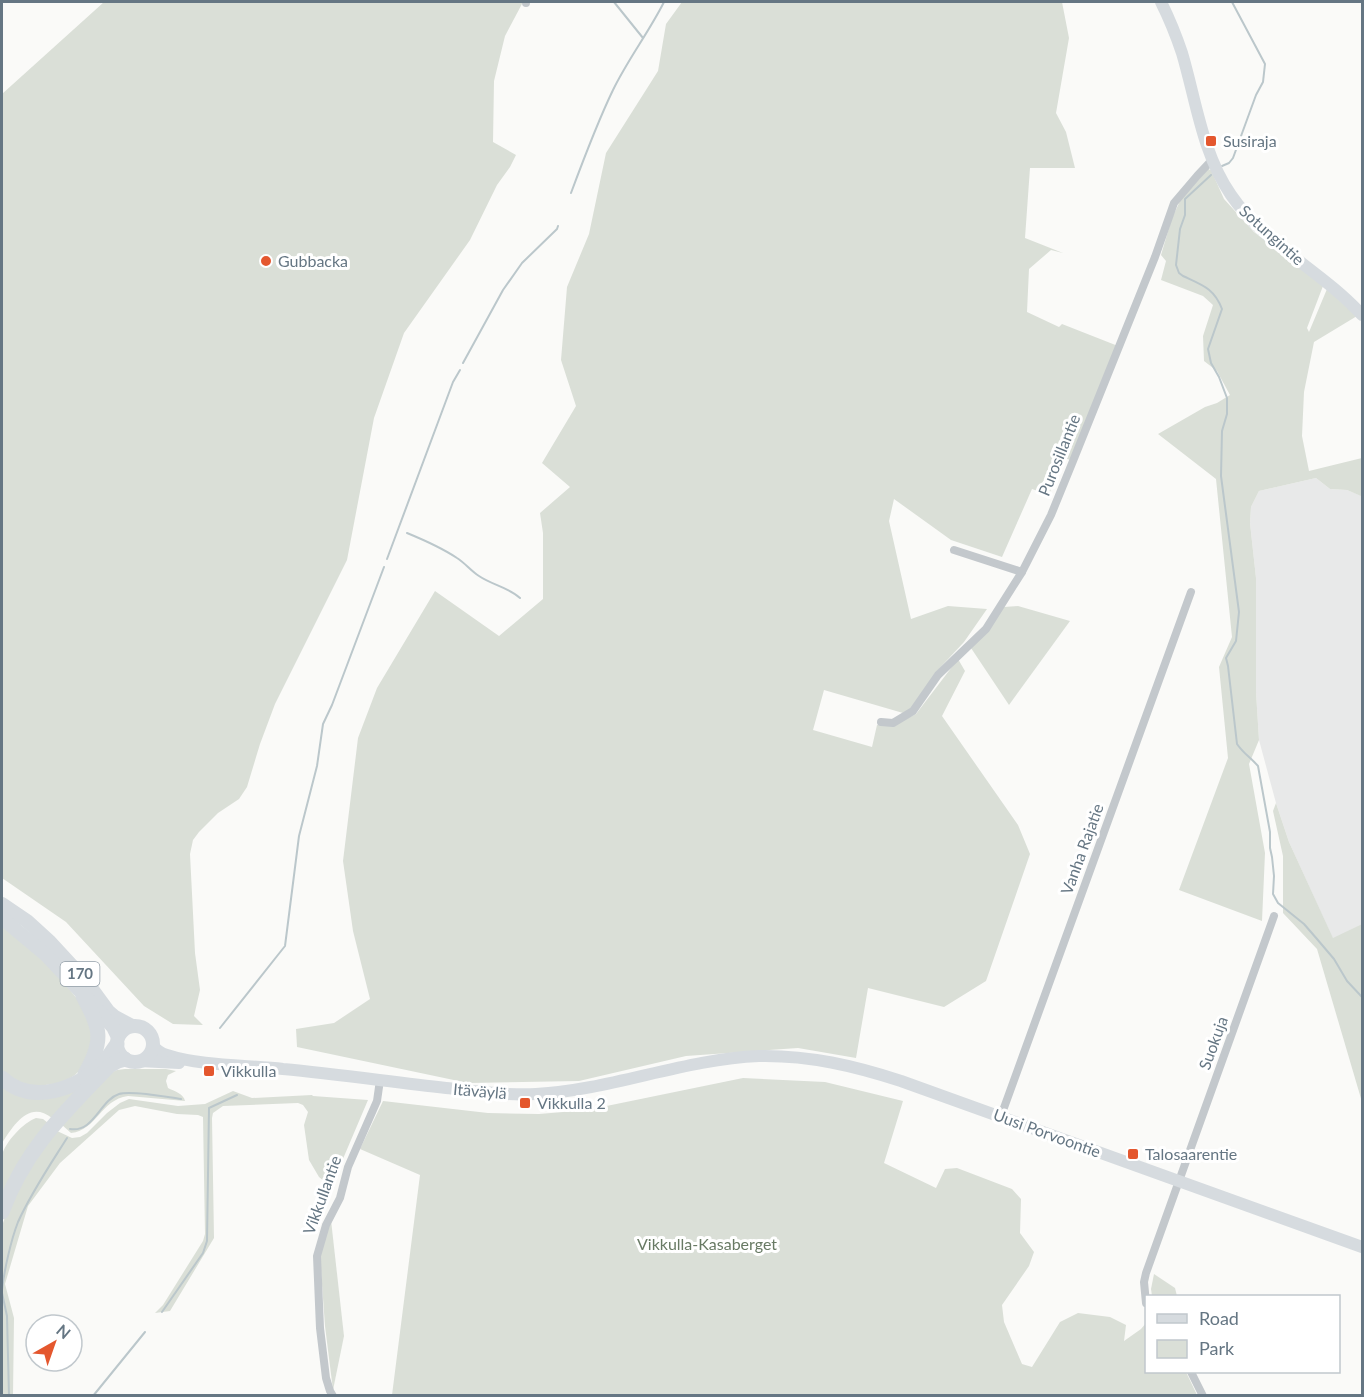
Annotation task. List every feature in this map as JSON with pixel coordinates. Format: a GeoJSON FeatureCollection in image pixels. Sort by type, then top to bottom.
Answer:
{"type":"FeatureCollection","features":[{"type":"Feature","properties":{"kind":"highway"},"geometry":{"type":"LineString","coordinates":[[83,996],[94,1014],[99,1034],[99,1043],[84,1077]]}},
{"type":"Feature","properties":{"kind":"highway"},"geometry":{"type":"LineString","coordinates":[[2,1078],[20,1089],[39,1093],[59,1090],[72,1085],[96,1069],[105,1061],[117,1041]]}},
{"type":"Feature","properties":{"kind":"highway"},"geometry":{"type":"LineString","coordinates":[[2,1212],[18,1175],[34,1148],[47,1132],[109,1066],[132,1060]]}},
{"type":"Feature","properties":{"kind":"main road","name":"Sotungintie"},"geometry":{"type":"LineString","coordinates":[[1161,2],[1181,51],[1212,160],[1231,196],[1258,226],[1336,290],[1362,315]]}},
{"type":"Feature","properties":{"kind":"main road","name":"170"},"geometry":{"type":"LineString","coordinates":[[2,904],[27,921],[50,942],[86,981],[108,1011],[132,1026]]}},
{"type":"Feature","properties":{"kind":"main road","name":"170"},"geometry":{"type":"LineString","coordinates":[[2,918],[46,955],[107,1021],[116,1032],[117,1041]]}},
{"type":"Feature","properties":{"kind":"main road"},"geometry":{"type":"LineString","coordinates":[[132,1026],[148,1032],[151,1038],[149,1054],[145,1058],[132,1060],[118,1050],[117,1041],[126,1028],[132,1026]]}},
{"type":"Feature","properties":{"kind":"main road","name":"Itäväylä"},"geometry":{"type":"LineString","coordinates":[[152,1044],[157,1051],[166,1055],[197,1061],[485,1092],[535,1094],[582,1089],[687,1067],[758,1056],[826,1061],[902,1081]]}},
{"type":"Feature","properties":{"kind":"main road","name":"Itäväylä"},"geometry":{"type":"LineString","coordinates":[[132,1060],[174,1064],[197,1061]]}},
{"type":"Feature","properties":{"kind":"main road","name":"Uusi Porvoontie"},"geometry":{"type":"LineString","coordinates":[[902,1081],[1362,1247]]}},
{"type":"Feature","properties":{"kind":"street","name":"Purosillantie"},"geometry":{"type":"LineString","coordinates":[[881,722],[893,723],[913,711],[938,675],[986,629],[1022,572],[1051,515],[1155,257],[1174,203],[1212,160]]}},
{"type":"Feature","properties":{"kind":"street"},"geometry":{"type":"LineString","coordinates":[[954,550],[1022,572]]}},
{"type":"Feature","properties":{"kind":"street","name":"Vanha Rajatie"},"geometry":{"type":"LineString","coordinates":[[1001,1116],[1191,592]]}},
{"type":"Feature","properties":{"kind":"street","name":"Suokuja"},"geometry":{"type":"LineString","coordinates":[[1180,1181],[1274,916]]}},
{"type":"Feature","properties":{"kind":"street","name":"Vikkullantie"},"geometry":{"type":"LineString","coordinates":[[333,1395],[326,1378],[320,1328],[317,1256],[326,1225],[340,1198],[348,1167],[377,1101],[380,1080]]}},
{"type":"Feature","properties":{"kind":"street"},"geometry":{"type":"LineString","coordinates":[[1145,1295],[1146,1273],[1180,1181]]}},
{"type":"Feature","properties":{"kind":"street"},"geometry":{"type":"LineString","coordinates":[[1192,1373],[1203,1395]]}},
{"type":"Feature","properties":{"kind":"shaded area"},"geometry":{"type":"Polygon","coordinates":[[[1316,478],[1330,489],[1347,490],[1362,496],[1362,924],[1333,939],[1289,842],[1276,803],[1259,740],[1256,692],[1256,578],[1250,523],[1251,507],[1259,491],[1316,478]]]}},
{"type":"Feature","properties":{"kind":"green space"},"geometry":{"type":"Polygon","coordinates":[[[104,2],[523,2],[505,36],[494,81],[493,142],[516,155],[497,185],[470,240],[404,333],[374,418],[347,560],[275,704],[247,787],[239,799],[218,813],[193,840],[190,854],[195,953],[200,990],[194,1016],[203,1025],[173,1024],[144,1006],[66,922],[2,878],[2,94],[104,2]]]}},
{"type":"Feature","properties":{"kind":"green space"},"geometry":{"type":"Polygon","coordinates":[[[682,2],[1062,2],[1069,38],[1056,113],[1066,132],[1075,168],[1030,168],[1025,238],[1063,253],[1051,250],[1029,269],[1027,312],[1059,327],[1062,324],[1118,346],[1073,461],[1062,457],[1049,495],[1032,489],[1002,557],[951,540],[894,499],[889,521],[911,619],[948,606],[987,609],[964,642],[936,672],[912,708],[903,713],[824,690],[813,730],[872,747],[877,725],[892,726],[916,714],[958,659],[965,671],[942,716],[1018,825],[1030,854],[986,981],[944,1007],[868,988],[856,1058],[798,1048],[686,1056],[579,1081],[468,1083],[297,1047],[296,1029],[334,1023],[370,999],[353,931],[343,861],[358,738],[377,688],[435,591],[499,636],[543,599],[543,533],[540,513],[570,487],[542,463],[576,406],[561,360],[567,287],[589,234],[606,153],[658,71],[666,24],[682,2]]]}},
{"type":"Feature","properties":{"kind":"green space"},"geometry":{"type":"Polygon","coordinates":[[[1208,169],[1211,170],[1224,199],[1254,232],[1323,286],[1307,328],[1309,332],[1327,289],[1357,316],[1314,342],[1304,392],[1302,436],[1309,471],[1362,458],[1362,498],[1347,490],[1330,489],[1316,478],[1259,491],[1251,507],[1250,523],[1256,578],[1256,692],[1259,740],[1249,764],[1265,853],[1262,921],[1179,890],[1228,758],[1219,667],[1232,637],[1216,479],[1158,434],[1230,395],[1217,371],[1204,361],[1203,336],[1213,305],[1203,296],[1161,280],[1166,261],[1161,255],[1172,218],[1181,199],[1208,169]]]}},
{"type":"Feature","properties":{"kind":"green space"},"geometry":{"type":"Polygon","coordinates":[[[1018,606],[1070,621],[1009,705],[971,648],[1004,607],[1018,606]]]}},
{"type":"Feature","properties":{"kind":"green space"},"geometry":{"type":"Polygon","coordinates":[[[1276,803],[1289,842],[1333,938],[1362,924],[1362,1102],[1317,949],[1283,913],[1283,856],[1273,811],[1276,803]]]}},
{"type":"Feature","properties":{"kind":"green space"},"geometry":{"type":"Polygon","coordinates":[[[2,926],[36,953],[65,984],[79,1001],[95,1034],[84,1066],[62,1083],[29,1087],[2,1072],[2,926]]]}},
{"type":"Feature","properties":{"kind":"green space"},"geometry":{"type":"Polygon","coordinates":[[[125,1069],[176,1071],[168,1075],[166,1081],[168,1088],[181,1095],[185,1101],[128,1096],[111,1103],[80,1131],[71,1133],[61,1124],[110,1073],[125,1069]]]}},
{"type":"Feature","properties":{"kind":"green space"},"geometry":{"type":"Polygon","coordinates":[[[90,1077],[52,1118],[44,1113],[29,1113],[17,1122],[2,1143],[2,1085],[16,1094],[90,1077]]]}},
{"type":"Feature","properties":{"kind":"green space","name":"Vikkulla-Kasaberget"},"geometry":{"type":"Polygon","coordinates":[[[743,1078],[825,1082],[903,1101],[884,1163],[936,1188],[945,1169],[957,1168],[1012,1189],[1021,1199],[1020,1233],[1034,1252],[1029,1266],[1002,1305],[1004,1322],[1022,1364],[1032,1367],[1060,1322],[1078,1313],[1110,1317],[1126,1325],[1124,1341],[1145,1324],[1145,1373],[1186,1373],[1197,1395],[392,1395],[420,1175],[360,1149],[383,1101],[488,1113],[539,1114],[587,1110],[743,1078]]]}},
{"type":"Feature","properties":{"kind":"green space"},"geometry":{"type":"Polygon","coordinates":[[[233,1091],[252,1098],[312,1095],[368,1100],[331,1187],[319,1177],[309,1160],[304,1125],[308,1112],[303,1105],[298,1103],[223,1106],[213,1113],[214,1238],[170,1311],[155,1313],[163,1305],[203,1241],[205,1234],[203,1117],[135,1106],[119,1110],[60,1163],[28,1206],[5,1284],[14,1318],[13,1395],[2,1396],[2,1226],[11,1199],[55,1130],[72,1138],[80,1137],[107,1113],[129,1099],[178,1106],[205,1104],[233,1091]]]}},
{"type":"Feature","properties":{"kind":"green space"},"geometry":{"type":"Polygon","coordinates":[[[36,1118],[48,1123],[2,1199],[1,1165],[6,1145],[26,1124],[36,1118]]]}},
{"type":"Feature","properties":{"kind":"green space"},"geometry":{"type":"Polygon","coordinates":[[[331,1220],[344,1336],[333,1390],[320,1256],[331,1220]]]}},
{"type":"Feature","properties":{"kind":"green space"},"geometry":{"type":"Polygon","coordinates":[[[1154,1274],[1175,1288],[1177,1295],[1152,1295],[1154,1274]]]}},
{"type":"Feature","properties":{"kind":"waterway"},"geometry":{"type":"LineString","coordinates":[[614,2],[643,38]]}},
{"type":"Feature","properties":{"kind":"waterway"},"geometry":{"type":"LineString","coordinates":[[571,193],[613,90],[664,2]]}},
{"type":"Feature","properties":{"kind":"waterway"},"geometry":{"type":"LineString","coordinates":[[1222,166],[1233,158],[1263,82],[1265,64],[1232,2]]}},
{"type":"Feature","properties":{"kind":"waterway"},"geometry":{"type":"LineString","coordinates":[[1211,175],[1185,199],[1185,215],[1180,229],[1176,265],[1179,273],[1211,292],[1222,309],[1208,349],[1211,363],[1227,398],[1227,414],[1222,431],[1221,476],[1239,612],[1236,641],[1226,658],[1237,744],[1258,766],[1270,832],[1274,876],[1273,894],[1278,903],[1304,924],[1317,939],[1334,959],[1347,981],[1362,997]]}},
{"type":"Feature","properties":{"kind":"waterway"},"geometry":{"type":"LineString","coordinates":[[463,363],[503,290],[522,263],[558,226]]}},
{"type":"Feature","properties":{"kind":"waterway"},"geometry":{"type":"LineString","coordinates":[[387,559],[453,382],[460,370]]}},
{"type":"Feature","properties":{"kind":"waterway"},"geometry":{"type":"LineString","coordinates":[[407,533],[445,551],[479,576],[520,598]]}},
{"type":"Feature","properties":{"kind":"waterway"},"geometry":{"type":"LineString","coordinates":[[220,1028],[285,946],[299,836],[317,766],[323,724],[384,567]]}},
{"type":"Feature","properties":{"kind":"waterway"},"geometry":{"type":"LineString","coordinates":[[70,1129],[85,1126],[112,1097],[119,1094],[140,1093],[181,1099]]}},
{"type":"Feature","properties":{"kind":"waterway"},"geometry":{"type":"LineString","coordinates":[[162,1312],[203,1253],[207,1241],[209,1108],[237,1095]]}},
{"type":"Feature","properties":{"kind":"waterway"},"geometry":{"type":"LineString","coordinates":[[2,1290],[8,1256],[18,1222],[67,1138]]}},
{"type":"Feature","properties":{"kind":"waterway"},"geometry":{"type":"LineString","coordinates":[[2,1293],[7,1316],[9,1396]]}},
{"type":"Feature","properties":{"kind":"waterway"},"geometry":{"type":"LineString","coordinates":[[93,1396],[145,1332]]}},
{"type":"Feature","properties":{"kind":"place","name":"Susiraja"},"geometry":{"type":"Point","coordinates":[1211,141]}},
{"type":"Feature","properties":{"kind":"place","name":"Gubbacka"},"geometry":{"type":"Point","coordinates":[266,261]}},
{"type":"Feature","properties":{"kind":"place","name":"Vikkulla"},"geometry":{"type":"Point","coordinates":[209,1071]}},
{"type":"Feature","properties":{"kind":"place","name":"Vikkulla 2"},"geometry":{"type":"Point","coordinates":[525,1103]}},
{"type":"Feature","properties":{"kind":"place","name":"Talosaarentie"},"geometry":{"type":"Point","coordinates":[1133,1154]}}]}
